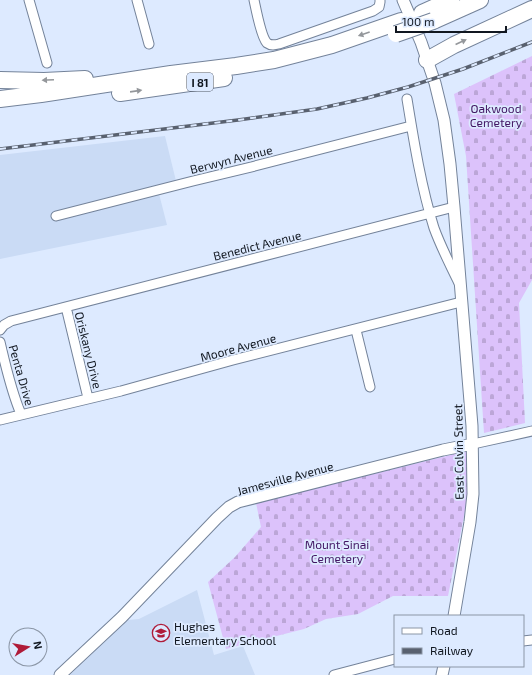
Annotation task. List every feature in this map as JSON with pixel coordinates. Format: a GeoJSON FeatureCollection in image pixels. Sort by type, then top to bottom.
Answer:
{"type":"FeatureCollection","features":[{"type":"Feature","properties":{"kind":"highway","name":"I 81"},"geometry":{"type":"LineString","coordinates":[[427,17],[451,0]]}},
{"type":"Feature","properties":{"kind":"highway","name":"I 81"},"geometry":{"type":"LineString","coordinates":[[0,110],[194,83],[306,62],[362,46],[399,28],[427,17],[480,0]]}},
{"type":"Feature","properties":{"kind":"highway"},"geometry":{"type":"LineString","coordinates":[[427,60],[454,45],[532,9]]}},
{"type":"Feature","properties":{"kind":"highway","name":"I 81"},"geometry":{"type":"LineString","coordinates":[[0,99],[274,60],[399,28]]}},
{"type":"Feature","properties":{"kind":"highway"},"geometry":{"type":"LineString","coordinates":[[0,80],[44,81],[171,74]]}},
{"type":"Feature","properties":{"kind":"street"},"geometry":{"type":"LineString","coordinates":[[29,0],[47,62]]}},
{"type":"Feature","properties":{"kind":"street"},"geometry":{"type":"LineString","coordinates":[[136,0],[148,44]]}},
{"type":"Feature","properties":{"kind":"street"},"geometry":{"type":"LineString","coordinates":[[254,0],[263,35],[266,42],[273,45],[373,11],[379,7],[380,0]]}},
{"type":"Feature","properties":{"kind":"street","name":"East Colvin Street"},"geometry":{"type":"LineString","coordinates":[[402,0],[421,42],[435,83],[444,120],[454,207],[473,444],[473,494],[470,522],[454,615]]}},
{"type":"Feature","properties":{"kind":"street","name":"East Colvin Street"},"geometry":{"type":"LineString","coordinates":[[407,99],[422,182],[430,213],[444,254],[460,285]]}},
{"type":"Feature","properties":{"kind":"street","name":"Berwyn Avenue"},"geometry":{"type":"LineString","coordinates":[[56,216],[411,126]]}},
{"type":"Feature","properties":{"kind":"street","name":"Benedict Avenue"},"geometry":{"type":"LineString","coordinates":[[1,329],[4,325],[11,321],[454,207]]}},
{"type":"Feature","properties":{"kind":"street","name":"Moore Avenue"},"geometry":{"type":"LineString","coordinates":[[0,420],[121,391],[233,360],[356,330],[461,302]]}},
{"type":"Feature","properties":{"kind":"street","name":"Oriskany Drive"},"geometry":{"type":"LineString","coordinates":[[66,307],[88,398]]}},
{"type":"Feature","properties":{"kind":"street"},"geometry":{"type":"LineString","coordinates":[[356,330],[370,387]]}},
{"type":"Feature","properties":{"kind":"street","name":"Penta Drive"},"geometry":{"type":"LineString","coordinates":[[0,342],[4,374],[20,414]]}},
{"type":"Feature","properties":{"kind":"street","name":"Jamesville Avenue"},"geometry":{"type":"LineString","coordinates":[[60,675],[122,617],[217,518],[229,507],[238,502],[443,450],[532,431]]}},
{"type":"Feature","properties":{"kind":"street"},"geometry":{"type":"LineString","coordinates":[[334,675],[394,658]]}},
{"type":"Feature","properties":{"kind":"shaded area"},"geometry":{"type":"Polygon","coordinates":[[[165,136],[176,181],[157,186],[167,225],[0,259],[0,155],[165,136]]]}},
{"type":"Feature","properties":{"kind":"shaded area","name":"Hughes Elementary School"},"geometry":{"type":"Polygon","coordinates":[[[197,590],[214,655],[243,646],[255,675],[70,675],[128,620],[139,619],[197,590]]]}},
{"type":"Feature","properties":{"kind":"green space","name":"Oakwood Cemetery"},"geometry":{"type":"Polygon","coordinates":[[[532,56],[532,280],[519,303],[525,423],[484,433],[466,156],[454,94],[532,56]]]}},
{"type":"Feature","properties":{"kind":"green space","name":"Mount Sinai Cemetery"},"geometry":{"type":"Polygon","coordinates":[[[467,451],[468,496],[448,596],[393,596],[358,614],[326,619],[304,629],[226,649],[208,582],[235,557],[261,527],[256,503],[467,451]]]}},
{"type":"Feature","properties":{"kind":"railway"},"geometry":{"type":"LineString","coordinates":[[0,149],[317,109],[408,87],[463,69],[532,42]]}},
{"type":"Feature","properties":{"kind":"place","name":"Hughes Elementary School"},"geometry":{"type":"Point","coordinates":[161,633]}}]}
